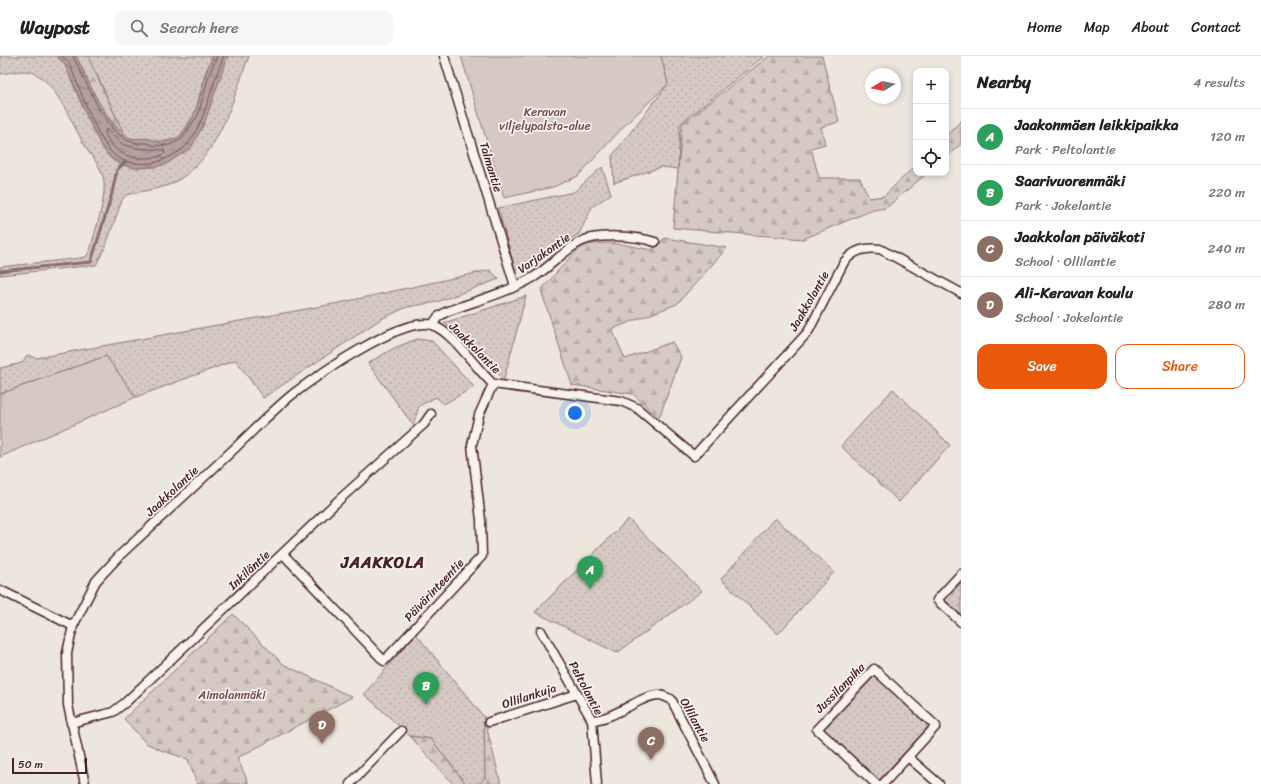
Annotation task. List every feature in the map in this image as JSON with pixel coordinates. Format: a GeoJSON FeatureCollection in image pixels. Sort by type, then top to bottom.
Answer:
{"type":"FeatureCollection","features":[{"type":"Feature","properties":{"kind":"street","name":"Talmantie"},"geometry":{"type":"LineString","coordinates":[[444,56],[515,286]]}},
{"type":"Feature","properties":{"kind":"street","name":"Varjakontie"},"geometry":{"type":"LineString","coordinates":[[432,326],[438,317],[446,312],[515,286],[534,277],[581,242],[601,237],[643,238],[655,242]]}},
{"type":"Feature","properties":{"kind":"street","name":"Jaakkolantie"},"geometry":{"type":"LineString","coordinates":[[85,784],[68,705],[67,660],[73,626],[96,581],[120,555],[292,395],[327,371],[397,330],[419,324],[432,326],[443,332],[459,346],[480,372],[493,384],[621,400],[637,408],[694,456],[808,332],[844,262],[850,254],[869,247],[880,249],[961,293]]}},
{"type":"Feature","properties":{"kind":"street","name":"Päivärinteentie"},"geometry":{"type":"LineString","coordinates":[[282,554],[384,661],[482,556],[482,527],[472,445],[479,415],[493,384]]}},
{"type":"Feature","properties":{"kind":"street","name":"Inkiläntie"},"geometry":{"type":"LineString","coordinates":[[71,723],[113,712],[126,702],[341,498],[424,424],[431,414]]}},
{"type":"Feature","properties":{"kind":"street"},"geometry":{"type":"LineString","coordinates":[[961,574],[937,600],[961,622]]}},
{"type":"Feature","properties":{"kind":"street"},"geometry":{"type":"LineString","coordinates":[[0,590],[73,626]]}},
{"type":"Feature","properties":{"kind":"street","name":"Peltolantie"},"geometry":{"type":"LineString","coordinates":[[541,631],[592,720],[597,784]]}},
{"type":"Feature","properties":{"kind":"street","name":"Jussilanpiha"},"geometry":{"type":"LineString","coordinates":[[876,784],[817,729],[874,669],[936,726],[883,784]]}},
{"type":"Feature","properties":{"kind":"street","name":"Ollilankuja"},"geometry":{"type":"LineString","coordinates":[[489,722],[577,694]]}},
{"type":"Feature","properties":{"kind":"street","name":"Ollilantie"},"geometry":{"type":"LineString","coordinates":[[592,720],[603,719],[651,696],[660,695],[671,700],[715,784]]}},
{"type":"Feature","properties":{"kind":"street"},"geometry":{"type":"LineString","coordinates":[[350,784],[401,731]]}},
{"type":"Feature","properties":{"kind":"street"},"geometry":{"type":"LineString","coordinates":[[908,757],[939,784]]}},
{"type":"Feature","properties":{"kind":"green space"},"geometry":{"type":"Polygon","coordinates":[[[0,56],[57,56],[65,65],[93,130],[107,154],[113,160],[125,166],[139,168],[166,164],[228,56],[249,56],[229,110],[212,146],[201,161],[187,174],[171,184],[160,188],[126,195],[122,200],[105,248],[96,265],[0,275],[0,267],[81,258],[87,256],[100,216],[104,181],[99,166],[79,136],[51,87],[44,79],[32,72],[23,71],[0,74],[0,56]]]}},
{"type":"Feature","properties":{"kind":"green space"},"geometry":{"type":"Polygon","coordinates":[[[76,56],[86,56],[89,59],[123,132],[115,125],[101,107],[76,56]]]}},
{"type":"Feature","properties":{"kind":"green space"},"geometry":{"type":"Polygon","coordinates":[[[86,56],[213,56],[205,74],[195,114],[179,137],[168,141],[154,142],[150,139],[137,140],[127,137],[123,132],[98,77],[86,56]]]}},
{"type":"Feature","properties":{"kind":"green space","name":"Keravan viljelypalsta-alue"},"geometry":{"type":"Polygon","coordinates":[[[461,56],[661,56],[668,84],[625,125],[578,176],[553,187],[504,198],[461,56]]]}},
{"type":"Feature","properties":{"kind":"green space"},"geometry":{"type":"Polygon","coordinates":[[[661,56],[764,56],[680,124],[678,169],[661,167],[614,183],[612,156],[668,84],[661,56]]]}},
{"type":"Feature","properties":{"kind":"green space"},"geometry":{"type":"Polygon","coordinates":[[[769,56],[822,56],[839,122],[821,127],[825,144],[811,148],[819,178],[860,178],[869,198],[884,196],[913,168],[913,176],[923,176],[886,208],[873,210],[803,239],[673,228],[682,124],[769,56]]]}},
{"type":"Feature","properties":{"kind":"green space"},"geometry":{"type":"Polygon","coordinates":[[[961,121],[961,144],[949,154],[949,140],[949,133],[961,121]]]}},
{"type":"Feature","properties":{"kind":"green space"},"geometry":{"type":"Polygon","coordinates":[[[602,167],[611,194],[592,207],[579,234],[549,251],[523,269],[515,269],[498,208],[574,192],[602,167]]]}},
{"type":"Feature","properties":{"kind":"green space"},"geometry":{"type":"Polygon","coordinates":[[[665,238],[727,248],[677,304],[612,329],[625,359],[672,342],[681,357],[659,418],[633,394],[572,385],[541,290],[581,248],[589,245],[606,243],[651,250],[665,238]]]}},
{"type":"Feature","properties":{"kind":"green space"},"geometry":{"type":"Polygon","coordinates":[[[490,270],[499,279],[437,302],[407,307],[381,319],[263,398],[236,360],[136,397],[106,356],[0,394],[0,368],[22,363],[27,355],[36,358],[339,303],[490,270]]]}},
{"type":"Feature","properties":{"kind":"green space"},"geometry":{"type":"Polygon","coordinates":[[[526,296],[504,379],[444,323],[526,296]]]}},
{"type":"Feature","properties":{"kind":"green space"},"geometry":{"type":"Polygon","coordinates":[[[417,339],[432,341],[474,387],[444,404],[436,397],[419,406],[413,425],[368,363],[394,348],[417,339]]]}},
{"type":"Feature","properties":{"kind":"green space"},"geometry":{"type":"Polygon","coordinates":[[[106,356],[136,397],[0,457],[0,394],[106,356]]]}},
{"type":"Feature","properties":{"kind":"green space"},"geometry":{"type":"Polygon","coordinates":[[[893,389],[950,445],[899,502],[841,446],[893,389]]]}},
{"type":"Feature","properties":{"kind":"green space"},"geometry":{"type":"Polygon","coordinates":[[[775,518],[834,572],[778,634],[721,579],[775,518]]]}},
{"type":"Feature","properties":{"kind":"green space"},"geometry":{"type":"Polygon","coordinates":[[[628,519],[702,591],[617,653],[535,612],[628,519]]]}},
{"type":"Feature","properties":{"kind":"green space"},"geometry":{"type":"Polygon","coordinates":[[[961,583],[961,615],[945,600],[961,583]]]}},
{"type":"Feature","properties":{"kind":"green space","name":"Aimolanmäki"},"geometry":{"type":"Polygon","coordinates":[[[233,614],[283,664],[352,697],[237,758],[249,784],[197,784],[188,759],[163,751],[146,743],[124,719],[233,614]]]}},
{"type":"Feature","properties":{"kind":"green space"},"geometry":{"type":"Polygon","coordinates":[[[416,634],[484,717],[485,778],[479,784],[466,784],[431,739],[410,736],[364,694],[416,634]]]}},
{"type":"Feature","properties":{"kind":"green space"},"geometry":{"type":"Polygon","coordinates":[[[875,676],[929,726],[877,782],[823,730],[875,676]]]}},
{"type":"Feature","properties":{"kind":"green space"},"geometry":{"type":"Polygon","coordinates":[[[484,717],[501,784],[479,784],[485,778],[484,717]]]}},
{"type":"Feature","properties":{"kind":"green space"},"geometry":{"type":"Polygon","coordinates":[[[410,736],[431,739],[466,784],[453,784],[410,736]]]}},
{"type":"Feature","properties":{"kind":"water"},"geometry":{"type":"Polygon","coordinates":[[[57,56],[76,56],[104,111],[118,129],[126,136],[132,138],[164,141],[176,139],[189,125],[213,56],[228,56],[204,124],[191,148],[166,164],[155,167],[134,168],[113,160],[100,144],[65,65],[57,56]]]}},
{"type":"Feature","properties":{"kind":"waterway"},"geometry":{"type":"LineString","coordinates":[[0,271],[91,262],[111,197],[117,170],[125,162]]}},
{"type":"Feature","properties":{"kind":"place","name":"Jaakonmäen leikkipaikka"},"geometry":{"type":"Point","coordinates":[590,589]}},
{"type":"Feature","properties":{"kind":"place","name":"Saarivuorenmäki"},"geometry":{"type":"Point","coordinates":[426,705]}},
{"type":"Feature","properties":{"kind":"place","name":"Ali-Keravan koulu"},"geometry":{"type":"Point","coordinates":[322,744]}},
{"type":"Feature","properties":{"kind":"place","name":"Jaakkolan päiväkoti"},"geometry":{"type":"Point","coordinates":[651,760]}},
{"type":"Feature","properties":{"kind":"district","name":"JAAKKOLA"},"geometry":{"type":"Point","coordinates":[383,562]}}]}
